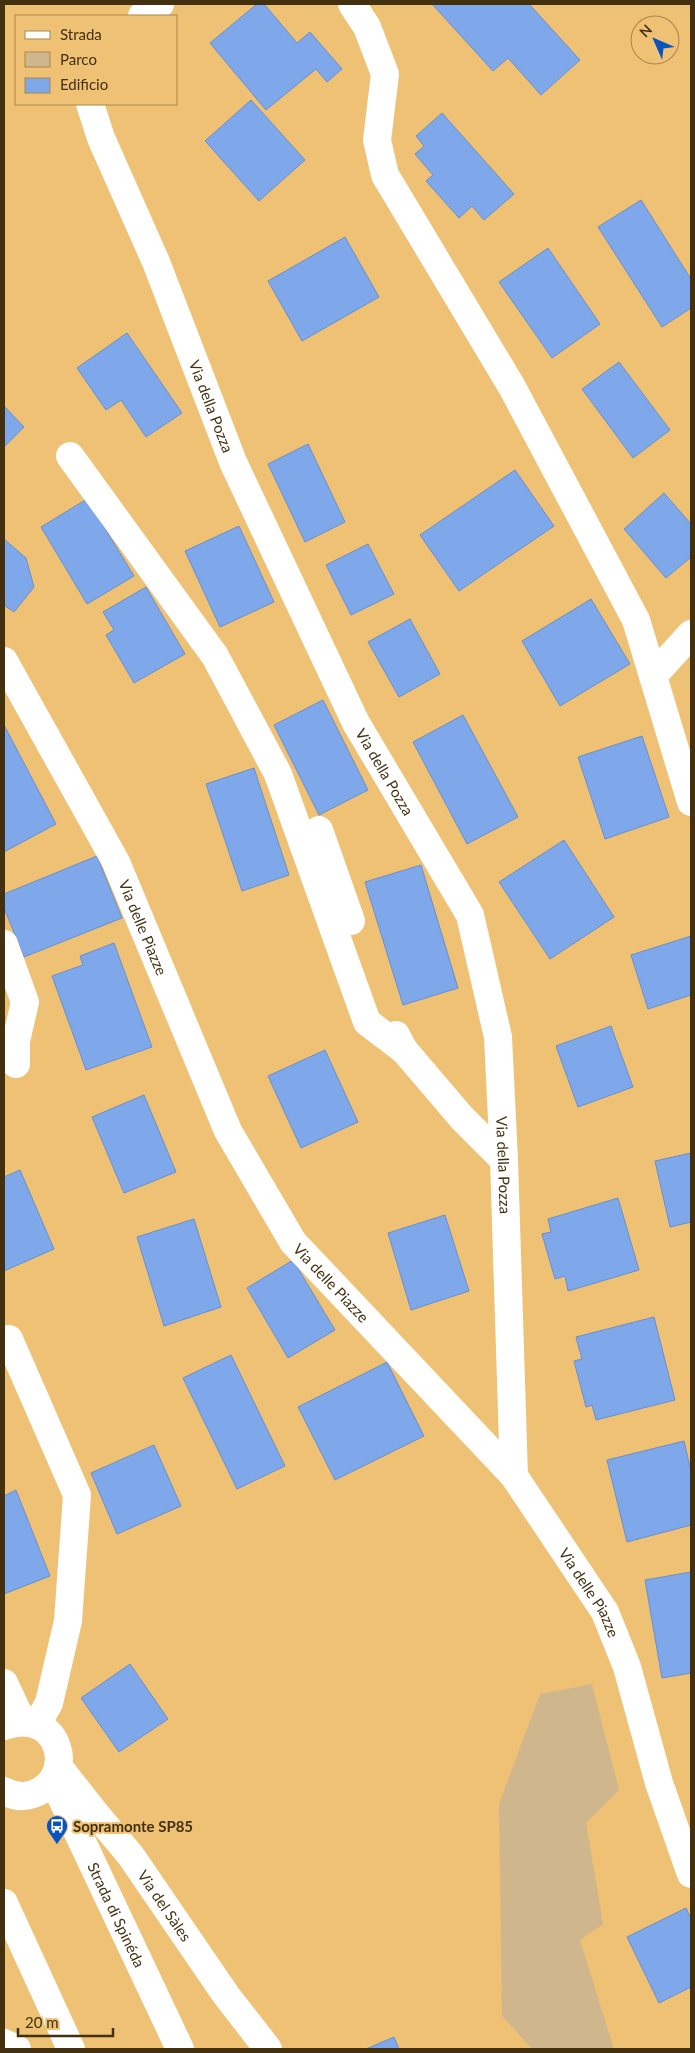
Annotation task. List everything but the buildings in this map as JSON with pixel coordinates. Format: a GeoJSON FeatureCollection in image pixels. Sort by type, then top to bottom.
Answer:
{"type":"FeatureCollection","features":[{"type":"Feature","properties":{"kind":"street"},"geometry":{"type":"LineString","coordinates":[[144,15],[160,4]]}},
{"type":"Feature","properties":{"kind":"street"},"geometry":{"type":"LineString","coordinates":[[352,4],[367,27],[385,74],[377,140],[385,175],[512,387],[636,620],[691,802]]}},
{"type":"Feature","properties":{"kind":"street","name":"Via della Pozza"},"geometry":{"type":"LineString","coordinates":[[90,105],[101,138],[156,262],[238,471],[356,723],[470,915],[498,1037],[504,1160],[514,1476]]}},
{"type":"Feature","properties":{"kind":"street"},"geometry":{"type":"LineString","coordinates":[[70,456],[215,656],[278,774],[367,1022],[404,1050]]}},
{"type":"Feature","properties":{"kind":"street"},"geometry":{"type":"LineString","coordinates":[[653,676],[691,634]]}},
{"type":"Feature","properties":{"kind":"street","name":"Via delle Piazze"},"geometry":{"type":"LineString","coordinates":[[4,661],[116,862],[228,1131],[293,1242],[514,1476],[605,1612],[627,1667],[659,1783],[691,1874]]}},
{"type":"Feature","properties":{"kind":"street"},"geometry":{"type":"LineString","coordinates":[[319,830],[383,1013],[404,1050],[462,1118],[504,1160]]}},
{"type":"Feature","properties":{"kind":"street"},"geometry":{"type":"LineString","coordinates":[[4,944],[25,1002],[16,1041],[16,1064]]}},
{"type":"Feature","properties":{"kind":"street"},"geometry":{"type":"LineString","coordinates":[[9,1339],[77,1495],[68,1621],[49,1703],[21,1724]]}},
{"type":"Feature","properties":{"kind":"street"},"geometry":{"type":"LineString","coordinates":[[4,1683],[21,1724],[50,1734],[58,1750],[56,1773],[42,1791],[27,1796],[12,1796],[4,1792]]}},
{"type":"Feature","properties":{"kind":"street","name":"Strada di Spinéda"},"geometry":{"type":"LineString","coordinates":[[56,1773],[180,2049]]}},
{"type":"Feature","properties":{"kind":"street","name":"Via del Sàles"},"geometry":{"type":"LineString","coordinates":[[56,1773],[131,1856],[226,1995],[268,2049]]}},
{"type":"Feature","properties":{"kind":"street"},"geometry":{"type":"LineString","coordinates":[[4,1903],[71,2049]]}},
{"type":"Feature","properties":{"kind":"street"},"geometry":{"type":"LineString","coordinates":[[4,2043],[17,2049]]}},
{"type":"Feature","properties":{"kind":"green space"},"geometry":{"type":"Polygon","coordinates":[[[592,1684],[619,1790],[586,1823],[603,1924],[580,1940],[614,2049],[532,2049],[502,2016],[499,1804],[540,1694],[592,1684]]]}},
{"type":"Feature","properties":{"kind":"place","name":"Sopramonte SP85"},"geometry":{"type":"Point","coordinates":[57,1845]}}]}
